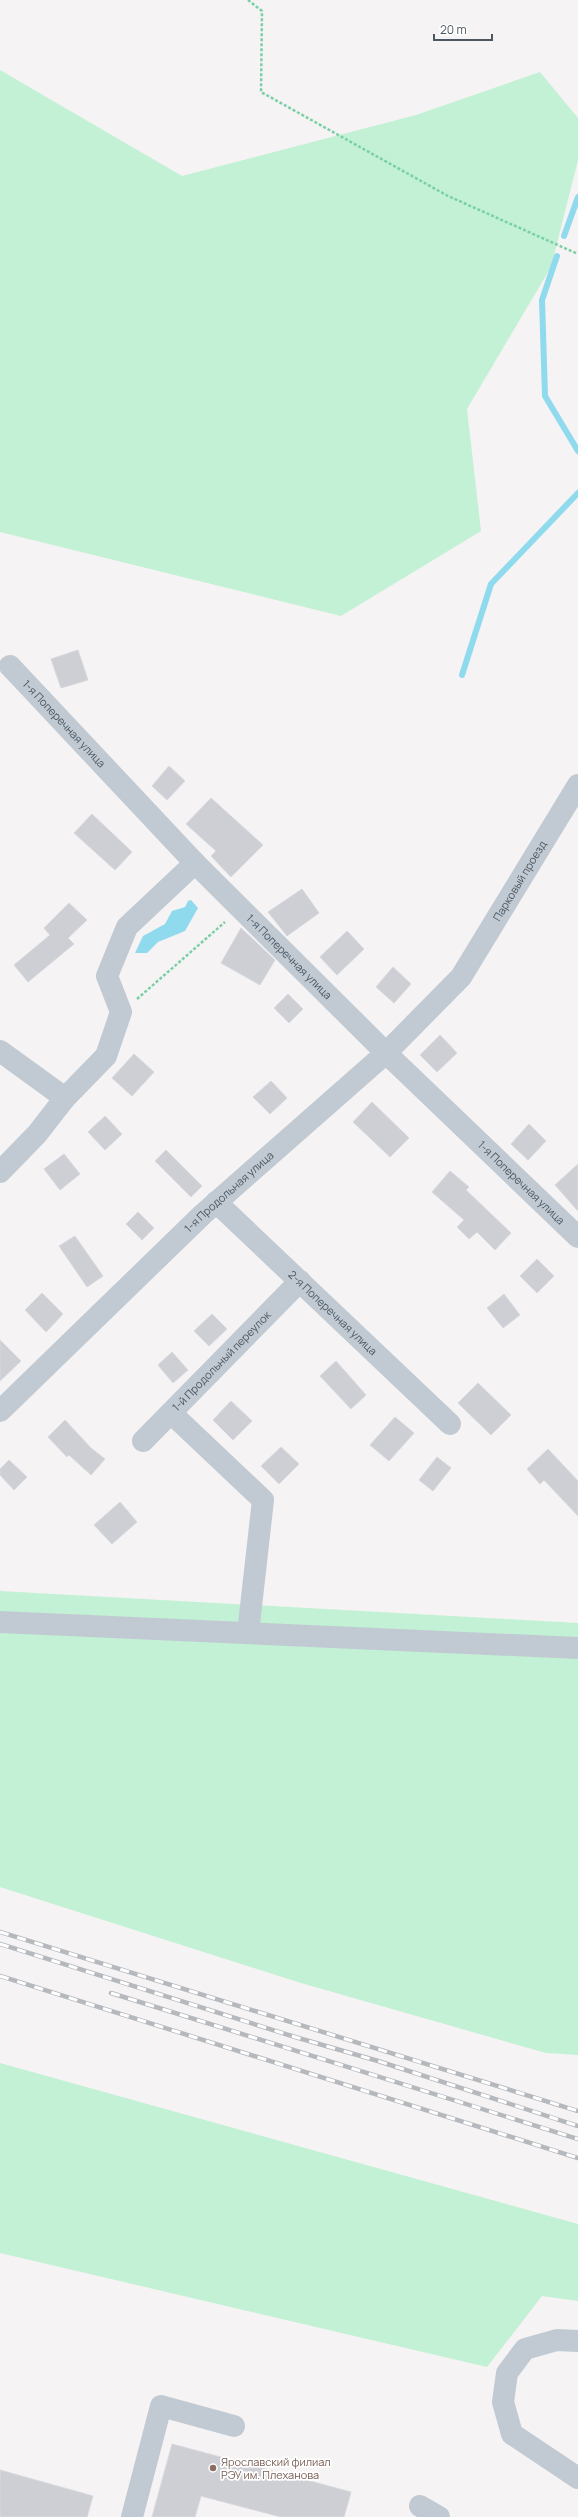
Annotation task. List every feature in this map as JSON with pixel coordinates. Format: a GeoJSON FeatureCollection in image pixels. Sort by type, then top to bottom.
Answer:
{"type":"FeatureCollection","features":[{"type":"Feature","properties":{"kind":"street","name":"1-я Поперечная улица"},"geometry":{"type":"LineString","coordinates":[[10,666],[195,863],[386,1053],[578,1237]]}},
{"type":"Feature","properties":{"kind":"street","name":"Парковый проезд"},"geometry":{"type":"LineString","coordinates":[[462,978],[578,785]]}},
{"type":"Feature","properties":{"kind":"street"},"geometry":{"type":"LineString","coordinates":[[0,1172],[37,1134],[65,1098],[106,1056],[121,1012],[107,976],[127,927],[195,863]]}},
{"type":"Feature","properties":{"kind":"street","name":"1-я Продольная улица"},"geometry":{"type":"LineString","coordinates":[[0,1411],[216,1202],[386,1053],[462,978]]}},
{"type":"Feature","properties":{"kind":"street"},"geometry":{"type":"LineString","coordinates":[[0,1051],[65,1098]]}},
{"type":"Feature","properties":{"kind":"street","name":"2-я Поперечная улица"},"geometry":{"type":"LineString","coordinates":[[216,1202],[450,1424]]}},
{"type":"Feature","properties":{"kind":"street","name":"1-й Продольный переулок"},"geometry":{"type":"LineString","coordinates":[[143,1441],[300,1281]]}},
{"type":"Feature","properties":{"kind":"street"},"geometry":{"type":"LineString","coordinates":[[171,1413],[263,1500],[248,1633]]}},
{"type":"Feature","properties":{"kind":"street"},"geometry":{"type":"LineString","coordinates":[[0,1622],[578,1648]]}},
{"type":"Feature","properties":{"kind":"street"},"geometry":{"type":"LineString","coordinates":[[578,2341],[557,2340],[524,2349],[507,2373],[503,2402],[512,2434],[578,2478]]}},
{"type":"Feature","properties":{"kind":"street"},"geometry":{"type":"LineString","coordinates":[[132,2517],[161,2406],[234,2426]]}},
{"type":"Feature","properties":{"kind":"street"},"geometry":{"type":"LineString","coordinates":[[420,2506],[439,2517]]}},
{"type":"Feature","properties":{"kind":"path"},"geometry":{"type":"LineString","coordinates":[[248,0],[262,11],[262,92],[448,196],[578,254]]}},
{"type":"Feature","properties":{"kind":"path"},"geometry":{"type":"LineString","coordinates":[[121,1012],[241,908]]}},
{"type":"Feature","properties":{"kind":"green space"},"geometry":{"type":"Polygon","coordinates":[[[0,70],[182,176],[416,115],[540,72],[578,118],[578,160],[551,267],[467,409],[481,531],[341,616],[0,532],[0,70]]]}},
{"type":"Feature","properties":{"kind":"green space"},"geometry":{"type":"Polygon","coordinates":[[[0,1591],[578,1623],[578,2055],[546,2053],[301,1983],[0,1887],[0,1591]]]}},
{"type":"Feature","properties":{"kind":"green space"},"geometry":{"type":"Polygon","coordinates":[[[0,2063],[578,2224],[578,2301],[542,2296],[487,2367],[0,2253],[0,2063]]]}},
{"type":"Feature","properties":{"kind":"water"},"geometry":{"type":"Polygon","coordinates":[[[191,900],[198,908],[185,931],[158,942],[147,953],[135,953],[143,936],[165,924],[172,911],[185,907],[188,901],[191,900]]]}},
{"type":"Feature","properties":{"kind":"building"},"geometry":{"type":"Polygon","coordinates":[[[78,650],[88,680],[61,688],[51,659],[78,650]]]}},
{"type":"Feature","properties":{"kind":"building"},"geometry":{"type":"Polygon","coordinates":[[[169,766],[185,781],[167,800],[152,786],[169,766]]]}},
{"type":"Feature","properties":{"kind":"building"},"geometry":{"type":"Polygon","coordinates":[[[211,798],[263,845],[231,877],[211,856],[216,851],[186,824],[211,798]]]}},
{"type":"Feature","properties":{"kind":"building"},"geometry":{"type":"Polygon","coordinates":[[[92,814],[132,852],[115,870],[74,833],[92,814]]]}},
{"type":"Feature","properties":{"kind":"building"},"geometry":{"type":"Polygon","coordinates":[[[302,889],[319,913],[287,936],[268,912],[302,889]]]}},
{"type":"Feature","properties":{"kind":"building"},"geometry":{"type":"Polygon","coordinates":[[[69,903],[87,920],[68,938],[74,944],[28,982],[14,965],[50,935],[44,928],[69,903]]]}},
{"type":"Feature","properties":{"kind":"building"},"geometry":{"type":"Polygon","coordinates":[[[241,928],[275,960],[260,985],[221,963],[241,928]]]}},
{"type":"Feature","properties":{"kind":"building"},"geometry":{"type":"Polygon","coordinates":[[[347,931],[364,949],[337,975],[320,957],[347,931]]]}},
{"type":"Feature","properties":{"kind":"building"},"geometry":{"type":"Polygon","coordinates":[[[393,967],[411,984],[394,1003],[376,987],[393,967]]]}},
{"type":"Feature","properties":{"kind":"building"},"geometry":{"type":"Polygon","coordinates":[[[288,994],[303,1009],[289,1023],[274,1008],[288,994]]]}},
{"type":"Feature","properties":{"kind":"building"},"geometry":{"type":"Polygon","coordinates":[[[440,1035],[457,1053],[437,1072],[420,1055],[440,1035]]]}},
{"type":"Feature","properties":{"kind":"building"},"geometry":{"type":"Polygon","coordinates":[[[134,1054],[154,1072],[132,1096],[112,1078],[134,1054]]]}},
{"type":"Feature","properties":{"kind":"building"},"geometry":{"type":"Polygon","coordinates":[[[271,1081],[287,1098],[270,1114],[253,1097],[271,1081]]]}},
{"type":"Feature","properties":{"kind":"building"},"geometry":{"type":"Polygon","coordinates":[[[372,1102],[409,1138],[390,1157],[353,1122],[372,1102]]]}},
{"type":"Feature","properties":{"kind":"building"},"geometry":{"type":"Polygon","coordinates":[[[105,1116],[122,1134],[105,1150],[88,1132],[105,1116]]]}},
{"type":"Feature","properties":{"kind":"building"},"geometry":{"type":"Polygon","coordinates":[[[529,1124],[546,1141],[528,1160],[511,1144],[529,1124]]]}},
{"type":"Feature","properties":{"kind":"building"},"geometry":{"type":"Polygon","coordinates":[[[166,1150],[202,1186],[191,1197],[155,1161],[166,1150]]]}},
{"type":"Feature","properties":{"kind":"building"},"geometry":{"type":"Polygon","coordinates":[[[64,1154],[80,1174],[60,1190],[44,1169],[64,1154]]]}},
{"type":"Feature","properties":{"kind":"building"},"geometry":{"type":"Polygon","coordinates":[[[578,1164],[578,1211],[555,1185],[578,1164]]]}},
{"type":"Feature","properties":{"kind":"building"},"geometry":{"type":"Polygon","coordinates":[[[450,1171],[469,1187],[466,1190],[511,1233],[495,1250],[477,1232],[469,1239],[457,1227],[464,1220],[432,1192],[450,1171]]]}},
{"type":"Feature","properties":{"kind":"building"},"geometry":{"type":"Polygon","coordinates":[[[138,1212],[154,1228],[142,1240],[126,1224],[138,1212]]]}},
{"type":"Feature","properties":{"kind":"building"},"geometry":{"type":"Polygon","coordinates":[[[75,1236],[103,1276],[87,1287],[59,1246],[75,1236]]]}},
{"type":"Feature","properties":{"kind":"building"},"geometry":{"type":"Polygon","coordinates":[[[537,1259],[554,1276],[537,1293],[520,1276],[537,1259]]]}},
{"type":"Feature","properties":{"kind":"building"},"geometry":{"type":"Polygon","coordinates":[[[42,1293],[63,1314],[46,1332],[25,1310],[42,1293]]]}},
{"type":"Feature","properties":{"kind":"building"},"geometry":{"type":"Polygon","coordinates":[[[504,1294],[520,1315],[503,1328],[487,1308],[504,1294]]]}},
{"type":"Feature","properties":{"kind":"building"},"geometry":{"type":"Polygon","coordinates":[[[212,1314],[227,1329],[209,1346],[194,1331],[212,1314]]]}},
{"type":"Feature","properties":{"kind":"building"},"geometry":{"type":"Polygon","coordinates":[[[0,1340],[21,1361],[0,1381],[0,1340]]]}},
{"type":"Feature","properties":{"kind":"building"},"geometry":{"type":"Polygon","coordinates":[[[172,1352],[188,1370],[173,1383],[158,1365],[172,1352]]]}},
{"type":"Feature","properties":{"kind":"building"},"geometry":{"type":"Polygon","coordinates":[[[336,1361],[366,1395],[351,1409],[320,1376],[336,1361]]]}},
{"type":"Feature","properties":{"kind":"building"},"geometry":{"type":"Polygon","coordinates":[[[478,1383],[511,1415],[491,1435],[458,1403],[478,1383]]]}},
{"type":"Feature","properties":{"kind":"building"},"geometry":{"type":"Polygon","coordinates":[[[231,1401],[252,1421],[233,1440],[213,1420],[231,1401]]]}},
{"type":"Feature","properties":{"kind":"building"},"geometry":{"type":"Polygon","coordinates":[[[395,1417],[414,1433],[389,1461],[370,1445],[395,1417]]]}},
{"type":"Feature","properties":{"kind":"building"},"geometry":{"type":"Polygon","coordinates":[[[65,1420],[91,1448],[105,1459],[91,1475],[69,1455],[67,1457],[48,1437],[65,1420]]]}},
{"type":"Feature","properties":{"kind":"building"},"geometry":{"type":"Polygon","coordinates":[[[281,1447],[299,1464],[279,1484],[261,1466],[281,1447]]]}},
{"type":"Feature","properties":{"kind":"building"},"geometry":{"type":"Polygon","coordinates":[[[548,1449],[578,1481],[578,1516],[544,1480],[540,1484],[527,1469],[548,1449]]]}},
{"type":"Feature","properties":{"kind":"building"},"geometry":{"type":"Polygon","coordinates":[[[437,1457],[451,1468],[433,1491],[419,1480],[437,1457]]]}},
{"type":"Feature","properties":{"kind":"building"},"geometry":{"type":"Polygon","coordinates":[[[9,1460],[27,1477],[14,1490],[0,1475],[0,1469],[9,1460]]]}},
{"type":"Feature","properties":{"kind":"building"},"geometry":{"type":"Polygon","coordinates":[[[120,1502],[137,1522],[112,1544],[94,1525],[120,1502]]]}},
{"type":"Feature","properties":{"kind":"building","name":"Ярославский филиал РЭУ им. Плеханова"},"geometry":{"type":"Polygon","coordinates":[[[172,2444],[351,2492],[344,2517],[281,2517],[201,2496],[195,2517],[152,2517],[172,2444]]]}},
{"type":"Feature","properties":{"kind":"building"},"geometry":{"type":"Polygon","coordinates":[[[0,2470],[93,2496],[87,2517],[0,2517],[0,2470]]]}},
{"type":"Feature","properties":{"kind":"waterway"},"geometry":{"type":"LineString","coordinates":[[564,236],[578,197]]}},
{"type":"Feature","properties":{"kind":"waterway"},"geometry":{"type":"LineString","coordinates":[[557,256],[542,300],[545,396],[578,451]]}},
{"type":"Feature","properties":{"kind":"waterway"},"geometry":{"type":"LineString","coordinates":[[462,675],[491,584],[578,493]]}},
{"type":"Feature","properties":{"kind":"railway"},"geometry":{"type":"LineString","coordinates":[[0,1932],[578,2111]]}},
{"type":"Feature","properties":{"kind":"railway"},"geometry":{"type":"LineString","coordinates":[[0,1944],[295,2037],[378,2061],[578,2126]]}},
{"type":"Feature","properties":{"kind":"railway"},"geometry":{"type":"LineString","coordinates":[[0,1976],[578,2158]]}},
{"type":"Feature","properties":{"kind":"railway"},"geometry":{"type":"LineString","coordinates":[[111,1993],[578,2139]]}},
{"type":"Feature","properties":{"kind":"place","name":"Ярославский филиал РЭУ им. Плеханова"},"geometry":{"type":"Point","coordinates":[213,2468]}}]}
